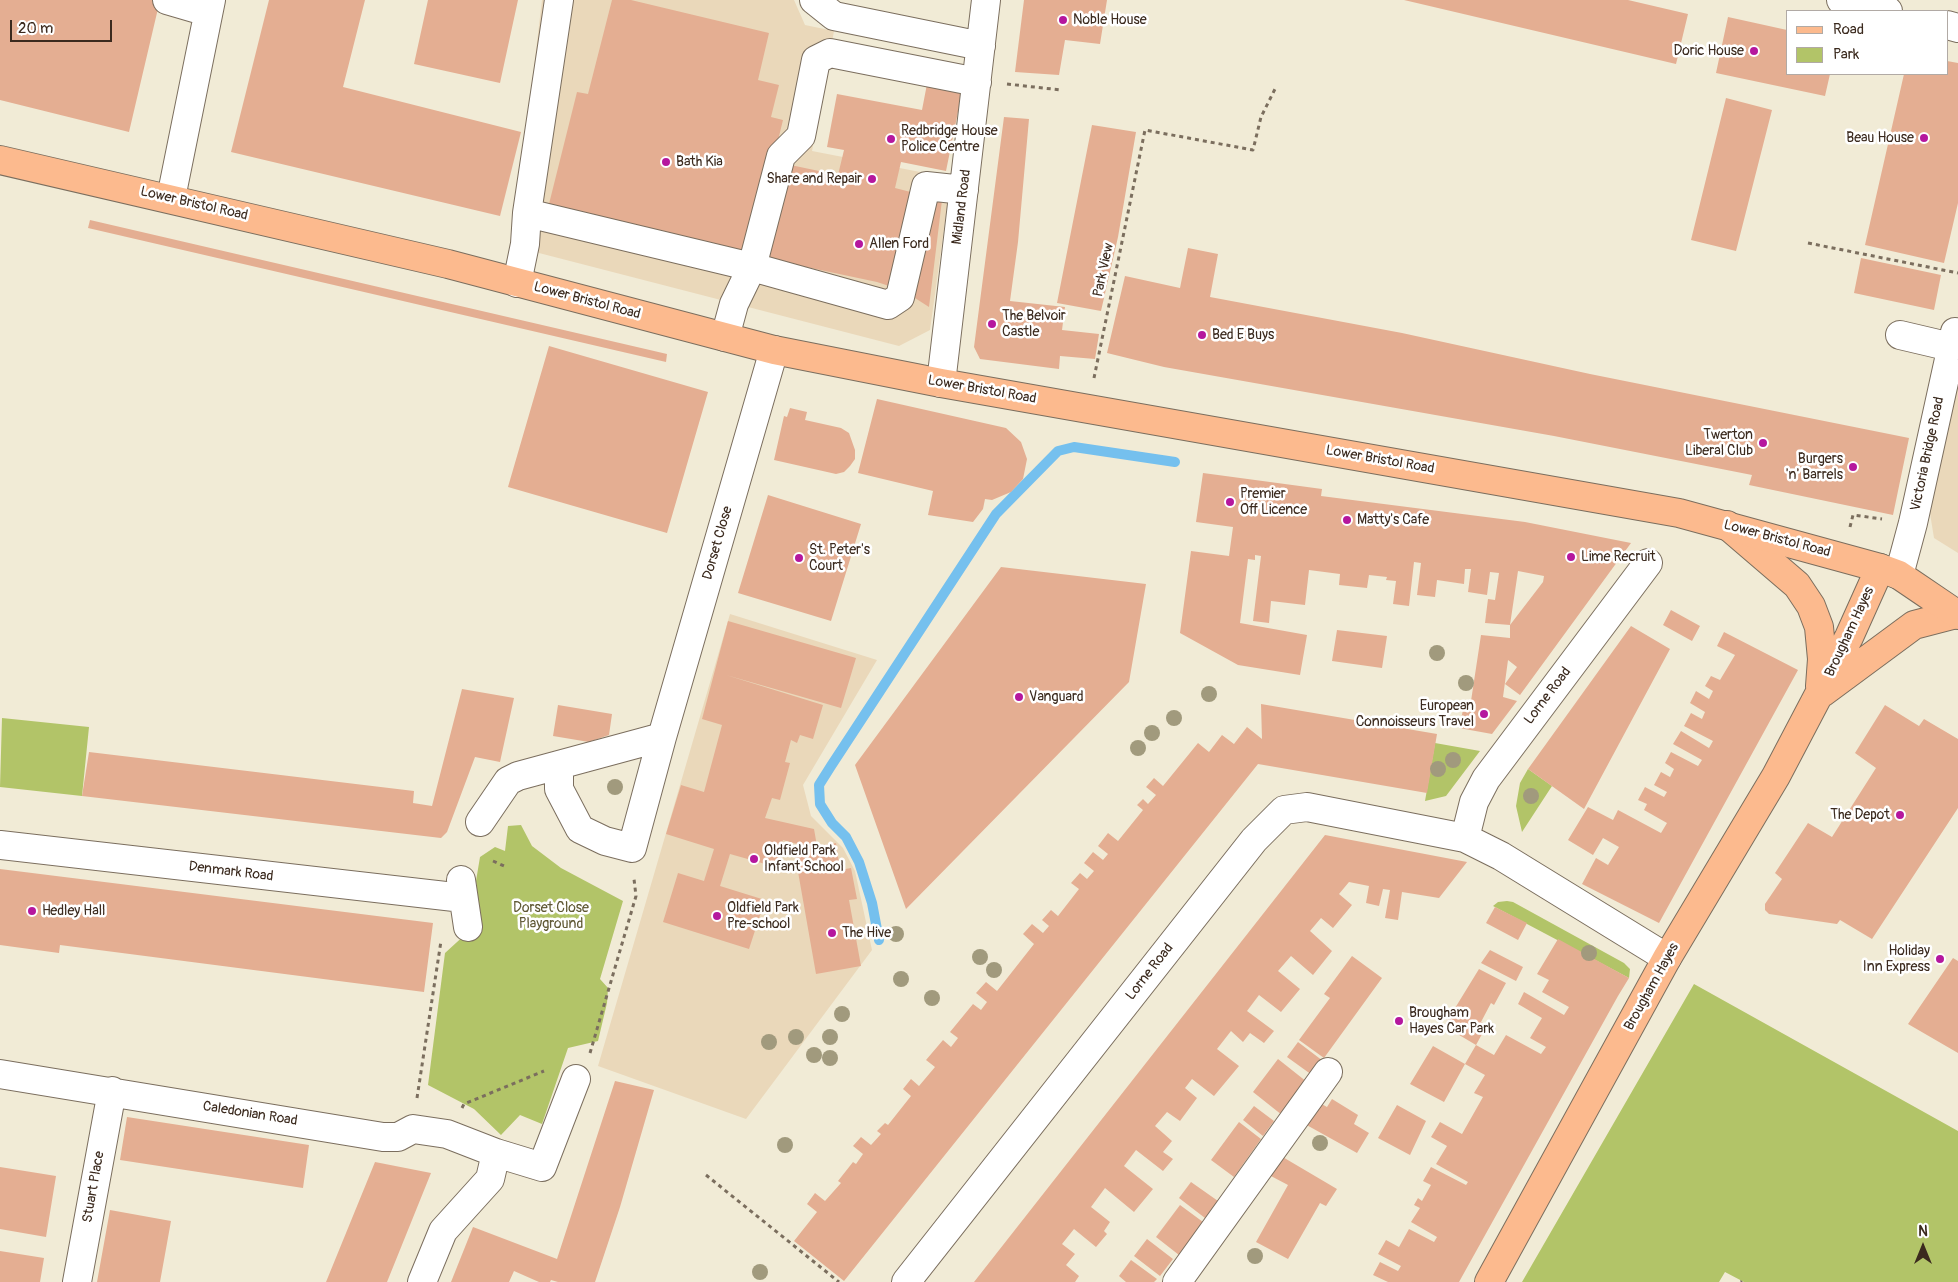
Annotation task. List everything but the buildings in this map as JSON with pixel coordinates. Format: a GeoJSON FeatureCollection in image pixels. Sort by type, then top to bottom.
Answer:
{"type":"FeatureCollection","features":[{"type":"Feature","properties":{"kind":"main road","name":"Lower Bristol Road"},"geometry":{"type":"LineString","coordinates":[[0,160],[430,259],[774,350],[941,383],[1632,504],[1727,525],[1890,571],[1957,614]]}},
{"type":"Feature","properties":{"kind":"main road","name":"Brougham Hayes"},"geometry":{"type":"LineString","coordinates":[[1727,525],[1797,585],[1811,606],[1818,627],[1822,659],[1819,696]]}},
{"type":"Feature","properties":{"kind":"main road","name":"Brougham Hayes"},"geometry":{"type":"LineString","coordinates":[[1489,1282],[1667,958],[1776,776],[1890,571]]}},
{"type":"Feature","properties":{"kind":"main road","name":"Brougham Hayes"},"geometry":{"type":"LineString","coordinates":[[1819,696],[1914,625],[1957,614]]}},
{"type":"Feature","properties":{"kind":"street"},"geometry":{"type":"LineString","coordinates":[[167,0],[210,6],[171,198]]}},
{"type":"Feature","properties":{"kind":"street"},"geometry":{"type":"LineString","coordinates":[[518,283],[559,0]]}},
{"type":"Feature","properties":{"kind":"street"},"geometry":{"type":"LineString","coordinates":[[814,0],[834,16],[981,46]]}},
{"type":"Feature","properties":{"kind":"street","name":"Midland Road"},"geometry":{"type":"LineString","coordinates":[[941,383],[964,190],[990,83],[981,46],[986,0]]}},
{"type":"Feature","properties":{"kind":"street"},"geometry":{"type":"LineString","coordinates":[[1841,0],[1884,10]]}},
{"type":"Feature","properties":{"kind":"street"},"geometry":{"type":"LineString","coordinates":[[725,337],[734,304],[752,267],[781,156],[801,136],[816,60],[830,53],[990,83]]}},
{"type":"Feature","properties":{"kind":"street"},"geometry":{"type":"LineString","coordinates":[[527,213],[752,267],[888,305],[900,297],[926,186],[964,190]]}},
{"type":"Feature","properties":{"kind":"street","name":"Victoria Bridge Road"},"geometry":{"type":"LineString","coordinates":[[1890,571],[1913,523],[1953,340],[1900,335]]}},
{"type":"Feature","properties":{"kind":"street","name":"Dorset Close"},"geometry":{"type":"LineString","coordinates":[[632,848],[662,737],[774,350]]}},
{"type":"Feature","properties":{"kind":"street","name":"Lorne Road"},"geometry":{"type":"LineString","coordinates":[[1465,838],[1474,802],[1486,780],[1648,563]]}},
{"type":"Feature","properties":{"kind":"street"},"geometry":{"type":"LineString","coordinates":[[480,822],[508,781],[518,776],[662,737]]}},
{"type":"Feature","properties":{"kind":"street"},"geometry":{"type":"LineString","coordinates":[[559,765],[559,789],[580,829],[605,841],[632,848]]}},
{"type":"Feature","properties":{"kind":"street","name":"Lorne Road"},"geometry":{"type":"LineString","coordinates":[[906,1282],[1254,840],[1284,810],[1307,807],[1465,838],[1500,856],[1667,958]]}},
{"type":"Feature","properties":{"kind":"street","name":"Denmark Road"},"geometry":{"type":"LineString","coordinates":[[0,845],[462,888]]}},
{"type":"Feature","properties":{"kind":"street"},"geometry":{"type":"LineString","coordinates":[[462,888],[468,927]]}},
{"type":"Feature","properties":{"kind":"street"},"geometry":{"type":"LineString","coordinates":[[1177,1282],[1328,1072]]}},
{"type":"Feature","properties":{"kind":"street","name":"Caledonian Road"},"geometry":{"type":"LineString","coordinates":[[0,1074],[383,1137],[398,1137],[413,1129],[447,1134],[542,1167],[564,1073]]}},
{"type":"Feature","properties":{"kind":"street","name":"Stuart Place"},"geometry":{"type":"LineString","coordinates":[[77,1282],[112,1091]]}},
{"type":"Feature","properties":{"kind":"street"},"geometry":{"type":"LineString","coordinates":[[422,1282],[443,1231],[490,1179],[496,1152]]}},
{"type":"Feature","properties":{"kind":"path"},"geometry":{"type":"LineString","coordinates":[[990,83],[1061,90]]}},
{"type":"Feature","properties":{"kind":"path","name":"Park View"},"geometry":{"type":"LineString","coordinates":[[1088,408],[1144,130],[1253,150],[1261,118],[1276,87]]}},
{"type":"Feature","properties":{"kind":"path"},"geometry":{"type":"LineString","coordinates":[[1808,243],[1958,273]]}},
{"type":"Feature","properties":{"kind":"path"},"geometry":{"type":"LineString","coordinates":[[447,1134],[464,1104],[564,1073],[588,1060],[636,896],[632,848]]}},
{"type":"Feature","properties":{"kind":"path"},"geometry":{"type":"LineString","coordinates":[[493,861],[504,866]]}},
{"type":"Feature","properties":{"kind":"path"},"geometry":{"type":"LineString","coordinates":[[413,1129],[441,940],[462,888]]}},
{"type":"Feature","properties":{"kind":"path"},"geometry":{"type":"LineString","coordinates":[[706,1175],[839,1282]]}},
{"type":"Feature","properties":{"kind":"shaded area"},"geometry":{"type":"Polygon","coordinates":[[[542,0],[794,0],[805,25],[834,31],[812,151],[951,178],[930,330],[899,346],[539,253],[514,237],[542,0]]]}},
{"type":"Feature","properties":{"kind":"shaded area"},"geometry":{"type":"Polygon","coordinates":[[[1958,373],[1958,553],[1934,538],[1928,501],[1958,373]]]}},
{"type":"Feature","properties":{"kind":"shaded area","name":"Oldfield Park Infant School"},"geometry":{"type":"Polygon","coordinates":[[[730,614],[877,660],[803,785],[811,816],[843,848],[855,871],[872,950],[746,1119],[598,1066],[730,614]]]}},
{"type":"Feature","properties":{"kind":"green space"},"geometry":{"type":"Polygon","coordinates":[[[2,718],[89,727],[82,796],[0,787],[2,718]]]}},
{"type":"Feature","properties":{"kind":"green space"},"geometry":{"type":"Polygon","coordinates":[[[1435,743],[1480,751],[1446,796],[1425,801],[1435,743]]]}},
{"type":"Feature","properties":{"kind":"green space"},"geometry":{"type":"Polygon","coordinates":[[[1528,769],[1552,786],[1522,832],[1516,806],[1520,783],[1528,769]]]}},
{"type":"Feature","properties":{"kind":"green space","name":"Dorset Close Playground"},"geometry":{"type":"Polygon","coordinates":[[[521,825],[532,846],[561,868],[623,901],[600,979],[608,988],[607,1003],[598,1041],[568,1048],[542,1124],[520,1115],[501,1135],[474,1109],[428,1085],[445,953],[468,932],[481,928],[476,881],[480,857],[495,847],[505,851],[508,826],[521,825]]]}},
{"type":"Feature","properties":{"kind":"green space"},"geometry":{"type":"Polygon","coordinates":[[[1498,902],[1513,902],[1624,963],[1630,969],[1629,978],[1493,906],[1498,902]]]}},
{"type":"Feature","properties":{"kind":"green space"},"geometry":{"type":"Polygon","coordinates":[[[1694,984],[1958,1131],[1958,1282],[1744,1282],[1725,1272],[1719,1282],[1522,1282],[1694,984]]]}},
{"type":"Feature","properties":{"kind":"waterway"},"geometry":{"type":"LineString","coordinates":[[879,940],[872,903],[859,862],[846,837],[832,823],[820,804],[819,785],[996,514],[1058,451],[1074,447],[1175,462]]}},
{"type":"Feature","properties":{"kind":"place","name":"Noble House"},"geometry":{"type":"Point","coordinates":[1063,20]}},
{"type":"Feature","properties":{"kind":"place","name":"Doric House"},"geometry":{"type":"Point","coordinates":[1754,51]}},
{"type":"Feature","properties":{"kind":"place","name":"Beau House"},"geometry":{"type":"Point","coordinates":[1924,138]}},
{"type":"Feature","properties":{"kind":"place","name":"Redbridge House Police Centre"},"geometry":{"type":"Point","coordinates":[891,139]}},
{"type":"Feature","properties":{"kind":"place","name":"Bath Kia"},"geometry":{"type":"Point","coordinates":[666,162]}},
{"type":"Feature","properties":{"kind":"place","name":"Share and Repair"},"geometry":{"type":"Point","coordinates":[872,179]}},
{"type":"Feature","properties":{"kind":"place","name":"Allen Ford"},"geometry":{"type":"Point","coordinates":[859,244]}},
{"type":"Feature","properties":{"kind":"place","name":"The Belvoir Castle"},"geometry":{"type":"Point","coordinates":[992,324]}},
{"type":"Feature","properties":{"kind":"place","name":"Bed E Buys"},"geometry":{"type":"Point","coordinates":[1202,335]}},
{"type":"Feature","properties":{"kind":"place","name":"Twerton Liberal Club"},"geometry":{"type":"Point","coordinates":[1763,443]}},
{"type":"Feature","properties":{"kind":"place","name":"Burgers 'n' Barrels"},"geometry":{"type":"Point","coordinates":[1853,467]}},
{"type":"Feature","properties":{"kind":"place","name":"Premier Off Licence"},"geometry":{"type":"Point","coordinates":[1230,502]}},
{"type":"Feature","properties":{"kind":"place","name":"Matty's Cafe"},"geometry":{"type":"Point","coordinates":[1347,520]}},
{"type":"Feature","properties":{"kind":"place","name":"Lime Recruit"},"geometry":{"type":"Point","coordinates":[1571,557]}},
{"type":"Feature","properties":{"kind":"place","name":"St. Peter's Court"},"geometry":{"type":"Point","coordinates":[799,558]}},
{"type":"Feature","properties":{"kind":"place","name":"Vanguard"},"geometry":{"type":"Point","coordinates":[1019,697]}},
{"type":"Feature","properties":{"kind":"place","name":"European Connoisseurs Travel"},"geometry":{"type":"Point","coordinates":[1484,714]}},
{"type":"Feature","properties":{"kind":"place","name":"The Depot"},"geometry":{"type":"Point","coordinates":[1900,815]}},
{"type":"Feature","properties":{"kind":"place","name":"Oldfield Park Infant School"},"geometry":{"type":"Point","coordinates":[754,859]}},
{"type":"Feature","properties":{"kind":"place","name":"Hedley Hall"},"geometry":{"type":"Point","coordinates":[32,911]}},
{"type":"Feature","properties":{"kind":"place","name":"Oldfield Park Pre-school"},"geometry":{"type":"Point","coordinates":[717,916]}},
{"type":"Feature","properties":{"kind":"place","name":"The Hive"},"geometry":{"type":"Point","coordinates":[832,933]}},
{"type":"Feature","properties":{"kind":"place","name":"Holiday Inn Express"},"geometry":{"type":"Point","coordinates":[1940,959]}},
{"type":"Feature","properties":{"kind":"place","name":"Brougham Hayes Car Park"},"geometry":{"type":"Point","coordinates":[1399,1021]}}]}
